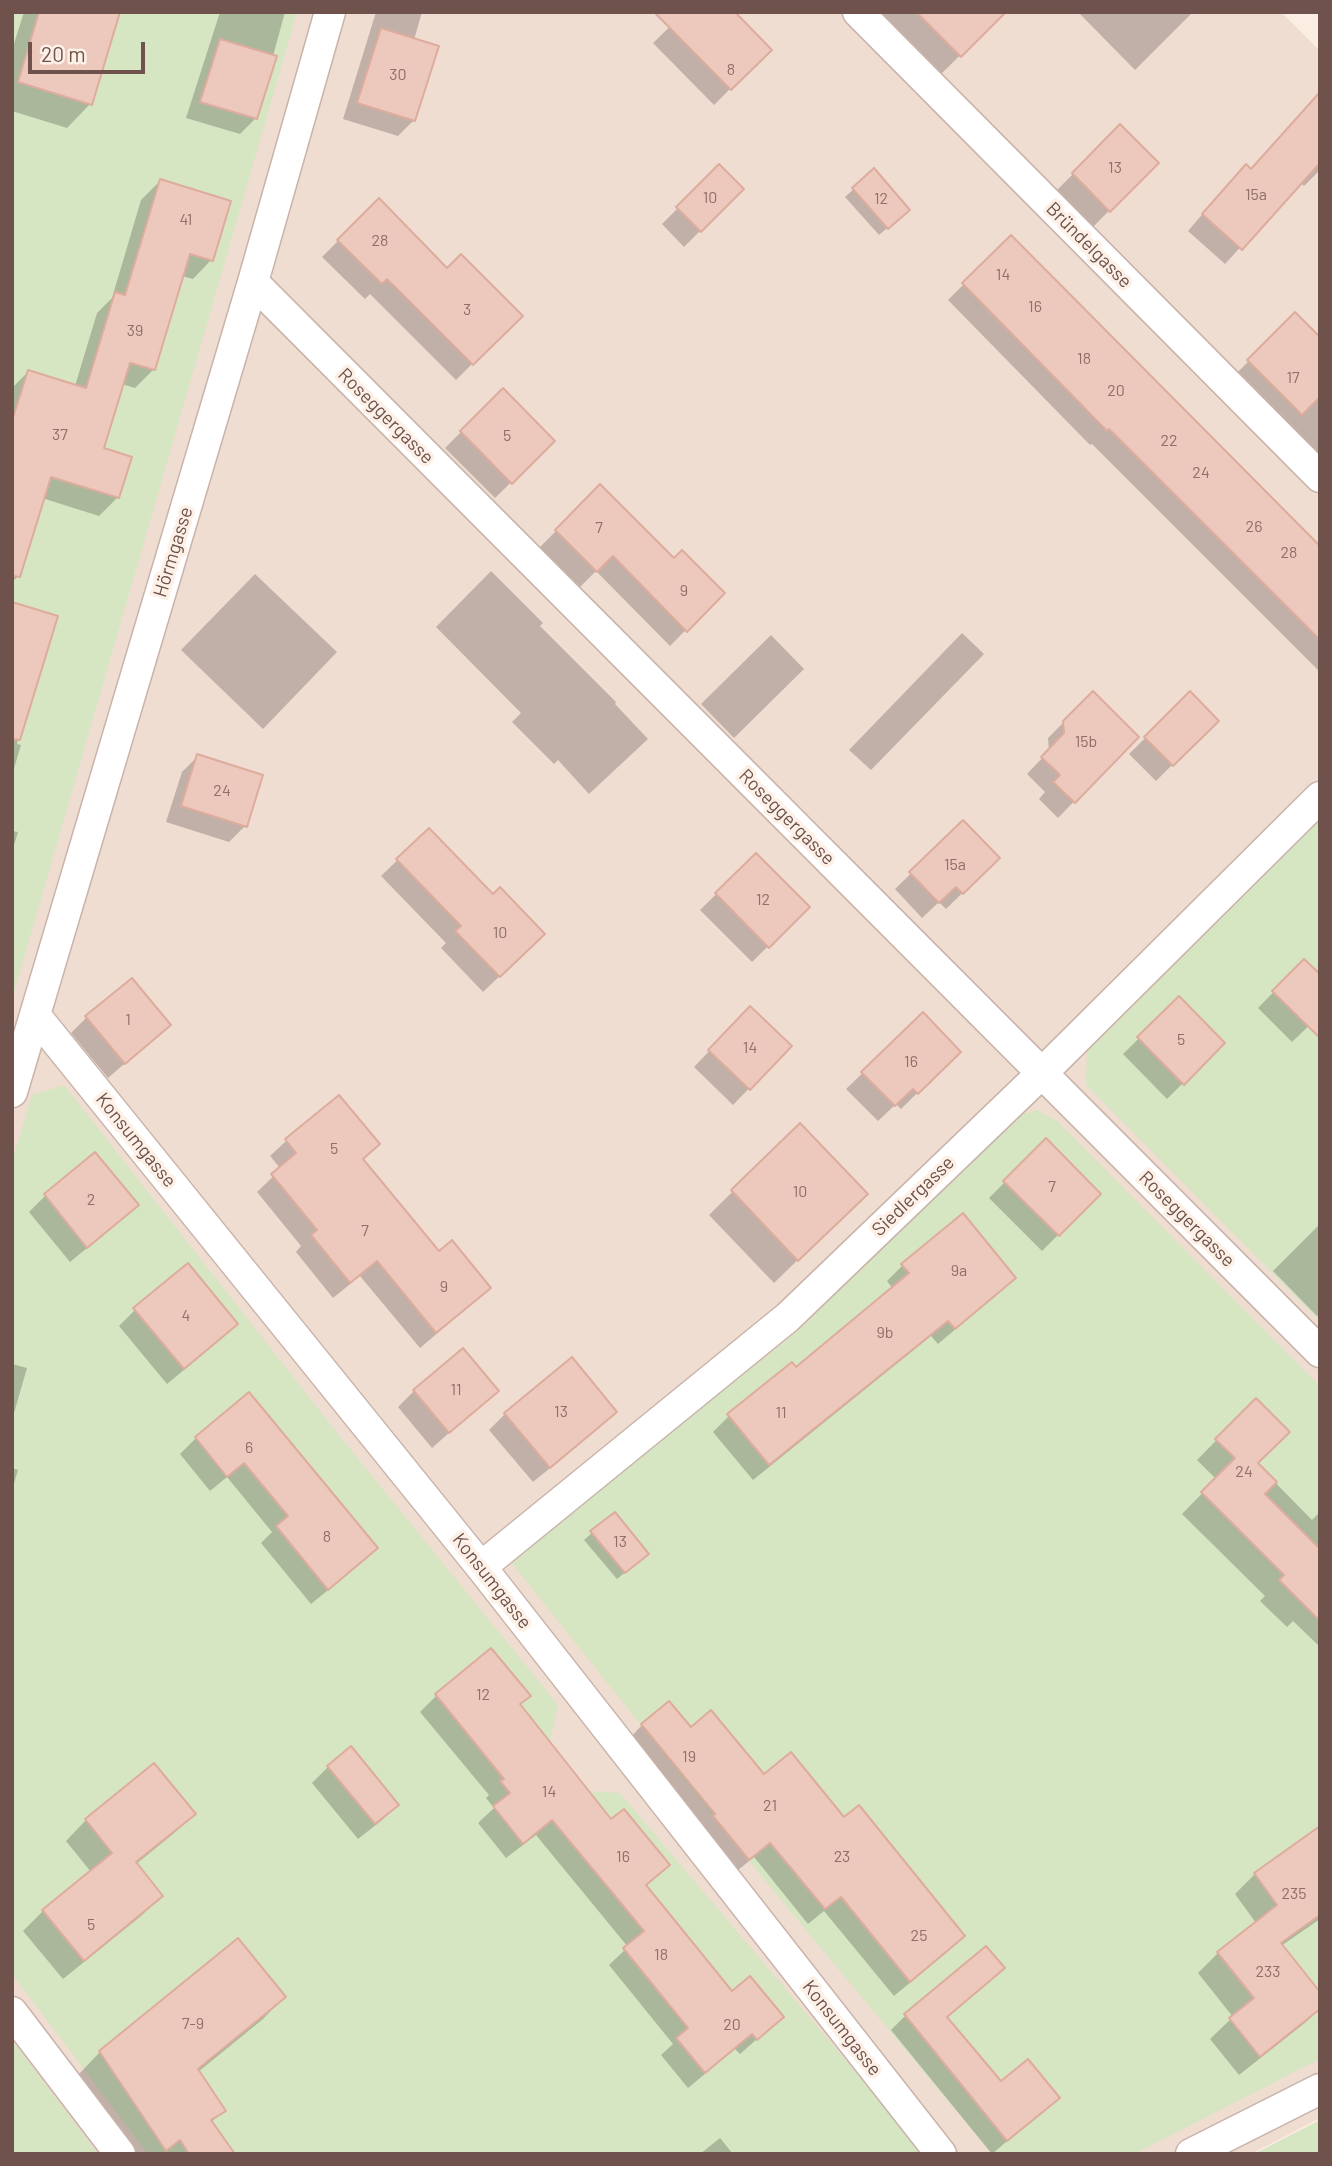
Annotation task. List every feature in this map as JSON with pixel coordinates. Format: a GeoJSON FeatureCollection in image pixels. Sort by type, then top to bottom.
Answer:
{"type":"FeatureCollection","features":[{"type":"Feature","properties":{"kind":"street","name":"Hörmgasse"},"geometry":{"type":"LineString","coordinates":[[12,1092],[253,282],[330,12]]}},
{"type":"Feature","properties":{"kind":"street","name":"Bründelgasse"},"geometry":{"type":"LineString","coordinates":[[858,12],[1320,477]]}},
{"type":"Feature","properties":{"kind":"street","name":"Roseggergasse"},"geometry":{"type":"LineString","coordinates":[[253,282],[1320,1352]]}},
{"type":"Feature","properties":{"kind":"street","name":"Siedlergasse"},"geometry":{"type":"LineString","coordinates":[[481,1567],[788,1317],[1042,1073],[1320,797]]}},
{"type":"Feature","properties":{"kind":"street","name":"Konsumgasse"},"geometry":{"type":"LineString","coordinates":[[35,1015],[481,1567],[941,2154]]}},
{"type":"Feature","properties":{"kind":"street"},"geometry":{"type":"LineString","coordinates":[[12,2012],[120,2154]]}},
{"type":"Feature","properties":{"kind":"street"},"geometry":{"type":"LineString","coordinates":[[1191,2154],[1320,2089]]}},
{"type":"Feature","properties":{"kind":"shaded area"},"geometry":{"type":"Polygon","coordinates":[[[12,12],[1281,12],[1320,51],[1320,2118],[1251,2154],[12,2154],[12,12]]]}},
{"type":"Feature","properties":{"kind":"green space"},"geometry":{"type":"Polygon","coordinates":[[[12,12],[297,12],[12,999],[12,12]]]}},
{"type":"Feature","properties":{"kind":"green space"},"geometry":{"type":"Polygon","coordinates":[[[1320,814],[1320,1321],[1086,1085],[1087,1044],[1320,814]]]}},
{"type":"Feature","properties":{"kind":"green space"},"geometry":{"type":"Polygon","coordinates":[[[64,1085],[338,1434],[558,1705],[550,1742],[589,1791],[620,1793],[925,2154],[148,2154],[12,1974],[12,1161],[32,1095],[64,1085]]]}},
{"type":"Feature","properties":{"kind":"green space"},"geometry":{"type":"Polygon","coordinates":[[[1036,1110],[1056,1120],[1320,1386],[1320,2059],[1134,2154],[992,2154],[771,1888],[510,1561],[799,1330],[1011,1118],[1036,1110]]]}},
{"type":"Feature","properties":{"kind":"green space"},"geometry":{"type":"Polygon","coordinates":[[[12,2040],[98,2154],[12,2154],[12,2040]]]}},
{"type":"Feature","properties":{"kind":"green space"},"geometry":{"type":"Polygon","coordinates":[[[1320,2120],[1320,2154],[1254,2154],[1320,2120]]]}},
{"type":"Feature","properties":{"kind":"building"},"geometry":{"type":"Polygon","coordinates":[[[39,12],[120,12],[92,105],[18,82],[39,12]]]}},
{"type":"Feature","properties":{"kind":"building"},"geometry":{"type":"Polygon","coordinates":[[[654,12],[735,12],[772,50],[731,90],[654,12]]]}},
{"type":"Feature","properties":{"kind":"building"},"geometry":{"type":"Polygon","coordinates":[[[916,12],[1006,12],[961,57],[916,12]]]}},
{"type":"Feature","properties":{"kind":"building"},"geometry":{"type":"Polygon","coordinates":[[[381,28],[439,46],[415,121],[357,103],[381,28]]]}},
{"type":"Feature","properties":{"kind":"building"},"geometry":{"type":"Polygon","coordinates":[[[220,39],[277,56],[257,119],[200,102],[220,39]]]}},
{"type":"Feature","properties":{"kind":"building"},"geometry":{"type":"Polygon","coordinates":[[[1320,92],[1320,163],[1242,250],[1202,214],[1246,164],[1251,169],[1320,92]]]}},
{"type":"Feature","properties":{"kind":"building"},"geometry":{"type":"Polygon","coordinates":[[[1120,124],[1159,163],[1110,212],[1072,173],[1120,124]]]}},
{"type":"Feature","properties":{"kind":"building"},"geometry":{"type":"Polygon","coordinates":[[[719,164],[744,189],[701,232],[676,207],[719,164]]]}},
{"type":"Feature","properties":{"kind":"building"},"geometry":{"type":"Polygon","coordinates":[[[874,168],[910,210],[888,229],[852,188],[874,168]]]}},
{"type":"Feature","properties":{"kind":"building"},"geometry":{"type":"Polygon","coordinates":[[[160,179],[231,201],[213,261],[190,254],[155,370],[130,363],[104,448],[132,457],[119,498],[51,477],[20,577],[12,576],[12,421],[28,370],[86,388],[115,292],[125,295],[160,179]]]}},
{"type":"Feature","properties":{"kind":"building"},"geometry":{"type":"Polygon","coordinates":[[[379,198],[447,268],[461,254],[523,316],[473,365],[387,279],[382,284],[337,240],[379,198]]]}},
{"type":"Feature","properties":{"kind":"building"},"geometry":{"type":"Polygon","coordinates":[[[1011,235],[1320,546],[1320,640],[1109,429],[1107,431],[962,283],[1011,235]]]}},
{"type":"Feature","properties":{"kind":"building"},"geometry":{"type":"Polygon","coordinates":[[[1295,312],[1320,337],[1320,397],[1302,415],[1247,360],[1295,312]]]}},
{"type":"Feature","properties":{"kind":"building"},"geometry":{"type":"Polygon","coordinates":[[[503,388],[555,441],[512,484],[460,431],[503,388]]]}},
{"type":"Feature","properties":{"kind":"building"},"geometry":{"type":"Polygon","coordinates":[[[600,484],[674,558],[682,550],[725,593],[687,632],[613,556],[597,572],[555,530],[600,484]]]}},
{"type":"Feature","properties":{"kind":"building"},"geometry":{"type":"Polygon","coordinates":[[[12,602],[58,616],[20,740],[12,739],[12,602]]]}},
{"type":"Feature","properties":{"kind":"building"},"geometry":{"type":"Polygon","coordinates":[[[1093,691],[1139,737],[1075,803],[1053,782],[1060,775],[1041,757],[1064,733],[1063,721],[1093,691]]]}},
{"type":"Feature","properties":{"kind":"building"},"geometry":{"type":"Polygon","coordinates":[[[1190,691],[1219,721],[1173,766],[1144,737],[1190,691]]]}},
{"type":"Feature","properties":{"kind":"building"},"geometry":{"type":"Polygon","coordinates":[[[197,754],[263,775],[247,827],[181,806],[197,754]]]}},
{"type":"Feature","properties":{"kind":"building"},"geometry":{"type":"Polygon","coordinates":[[[963,820],[1000,858],[963,894],[956,887],[939,903],[909,872],[963,820]]]}},
{"type":"Feature","properties":{"kind":"building"},"geometry":{"type":"Polygon","coordinates":[[[429,828],[493,894],[500,887],[545,934],[500,977],[455,931],[461,926],[396,859],[429,828]]]}},
{"type":"Feature","properties":{"kind":"building"},"geometry":{"type":"Polygon","coordinates":[[[756,853],[810,907],[769,948],[715,893],[756,853]]]}},
{"type":"Feature","properties":{"kind":"building"},"geometry":{"type":"Polygon","coordinates":[[[1304,959],[1320,974],[1320,1038],[1272,991],[1304,959]]]}},
{"type":"Feature","properties":{"kind":"building"},"geometry":{"type":"Polygon","coordinates":[[[132,978],[171,1025],[125,1064],[85,1016],[132,978]]]}},
{"type":"Feature","properties":{"kind":"building"},"geometry":{"type":"Polygon","coordinates":[[[1179,996],[1225,1043],[1184,1085],[1137,1037],[1179,996]]]}},
{"type":"Feature","properties":{"kind":"building"},"geometry":{"type":"Polygon","coordinates":[[[750,1006],[792,1046],[750,1090],[708,1050],[750,1006]]]}},
{"type":"Feature","properties":{"kind":"building"},"geometry":{"type":"Polygon","coordinates":[[[923,1012],[961,1052],[918,1094],[913,1089],[895,1106],[861,1072],[923,1012]]]}},
{"type":"Feature","properties":{"kind":"building"},"geometry":{"type":"Polygon","coordinates":[[[339,1095],[380,1144],[363,1159],[439,1251],[452,1240],[491,1288],[436,1333],[377,1261],[350,1283],[311,1235],[317,1230],[271,1174],[296,1153],[285,1139],[339,1095]]]}},
{"type":"Feature","properties":{"kind":"building"},"geometry":{"type":"Polygon","coordinates":[[[800,1123],[868,1194],[798,1261],[731,1190],[800,1123]]]}},
{"type":"Feature","properties":{"kind":"building"},"geometry":{"type":"Polygon","coordinates":[[[1046,1138],[1101,1194],[1059,1236],[1003,1181],[1046,1138]]]}},
{"type":"Feature","properties":{"kind":"building"},"geometry":{"type":"Polygon","coordinates":[[[95,1152],[139,1205],[87,1248],[44,1194],[95,1152]]]}},
{"type":"Feature","properties":{"kind":"building"},"geometry":{"type":"Polygon","coordinates":[[[963,1213],[1016,1278],[955,1329],[948,1321],[769,1465],[727,1414],[792,1362],[796,1367],[909,1273],[901,1264],[963,1213]]]}},
{"type":"Feature","properties":{"kind":"building"},"geometry":{"type":"Polygon","coordinates":[[[188,1263],[238,1324],[184,1369],[133,1308],[188,1263]]]}},
{"type":"Feature","properties":{"kind":"building"},"geometry":{"type":"Polygon","coordinates":[[[463,1348],[499,1391],[449,1433],[413,1390],[463,1348]]]}},
{"type":"Feature","properties":{"kind":"building"},"geometry":{"type":"Polygon","coordinates":[[[572,1357],[617,1412],[550,1468],[504,1413],[572,1357]]]}},
{"type":"Feature","properties":{"kind":"building"},"geometry":{"type":"Polygon","coordinates":[[[249,1392],[378,1548],[328,1590],[276,1526],[288,1516],[244,1463],[227,1477],[195,1437],[249,1392]]]}},
{"type":"Feature","properties":{"kind":"building"},"geometry":{"type":"Polygon","coordinates":[[[1256,1398],[1290,1432],[1258,1463],[1277,1482],[1265,1494],[1320,1549],[1320,1621],[1279,1580],[1284,1575],[1201,1492],[1235,1458],[1215,1439],[1256,1398]]]}},
{"type":"Feature","properties":{"kind":"building"},"geometry":{"type":"Polygon","coordinates":[[[615,1512],[649,1554],[625,1573],[590,1531],[615,1512]]]}},
{"type":"Feature","properties":{"kind":"building"},"geometry":{"type":"Polygon","coordinates":[[[491,1648],[531,1696],[520,1704],[611,1819],[624,1809],[670,1865],[646,1885],[732,1991],[750,1976],[784,2017],[757,2040],[752,2034],[705,2073],[676,2038],[688,2028],[623,1948],[644,1931],[552,1820],[523,1844],[493,1806],[510,1793],[500,1781],[504,1779],[435,1694],[491,1648]]]}},
{"type":"Feature","properties":{"kind":"building"},"geometry":{"type":"Polygon","coordinates":[[[669,1701],[691,1727],[711,1710],[764,1774],[791,1752],[844,1817],[859,1805],[965,1936],[910,1982],[841,1897],[825,1909],[770,1843],[749,1860],[641,1724],[669,1701]]]}},
{"type":"Feature","properties":{"kind":"building"},"geometry":{"type":"Polygon","coordinates":[[[351,1746],[399,1805],[375,1824],[327,1766],[351,1746]]]}},
{"type":"Feature","properties":{"kind":"building"},"geometry":{"type":"Polygon","coordinates":[[[154,1763],[196,1814],[136,1862],[163,1896],[84,1961],[42,1910],[112,1853],[85,1819],[154,1763]]]}},
{"type":"Feature","properties":{"kind":"building"},"geometry":{"type":"Polygon","coordinates":[[[1320,1826],[1320,1915],[1281,1943],[1320,1992],[1320,2009],[1260,2057],[1229,2018],[1254,1998],[1217,1952],[1277,1905],[1254,1873],[1320,1826]]]}},
{"type":"Feature","properties":{"kind":"building"},"geometry":{"type":"Polygon","coordinates":[[[238,1938],[286,1997],[198,2069],[226,2111],[211,2120],[235,2154],[189,2154],[180,2140],[166,2151],[99,2051],[238,1938]]]}},
{"type":"Feature","properties":{"kind":"building"},"geometry":{"type":"Polygon","coordinates":[[[986,1946],[1005,1968],[947,2017],[1001,2081],[1028,2059],[1060,2098],[1007,2141],[904,2014],[986,1946]]]}}]}
